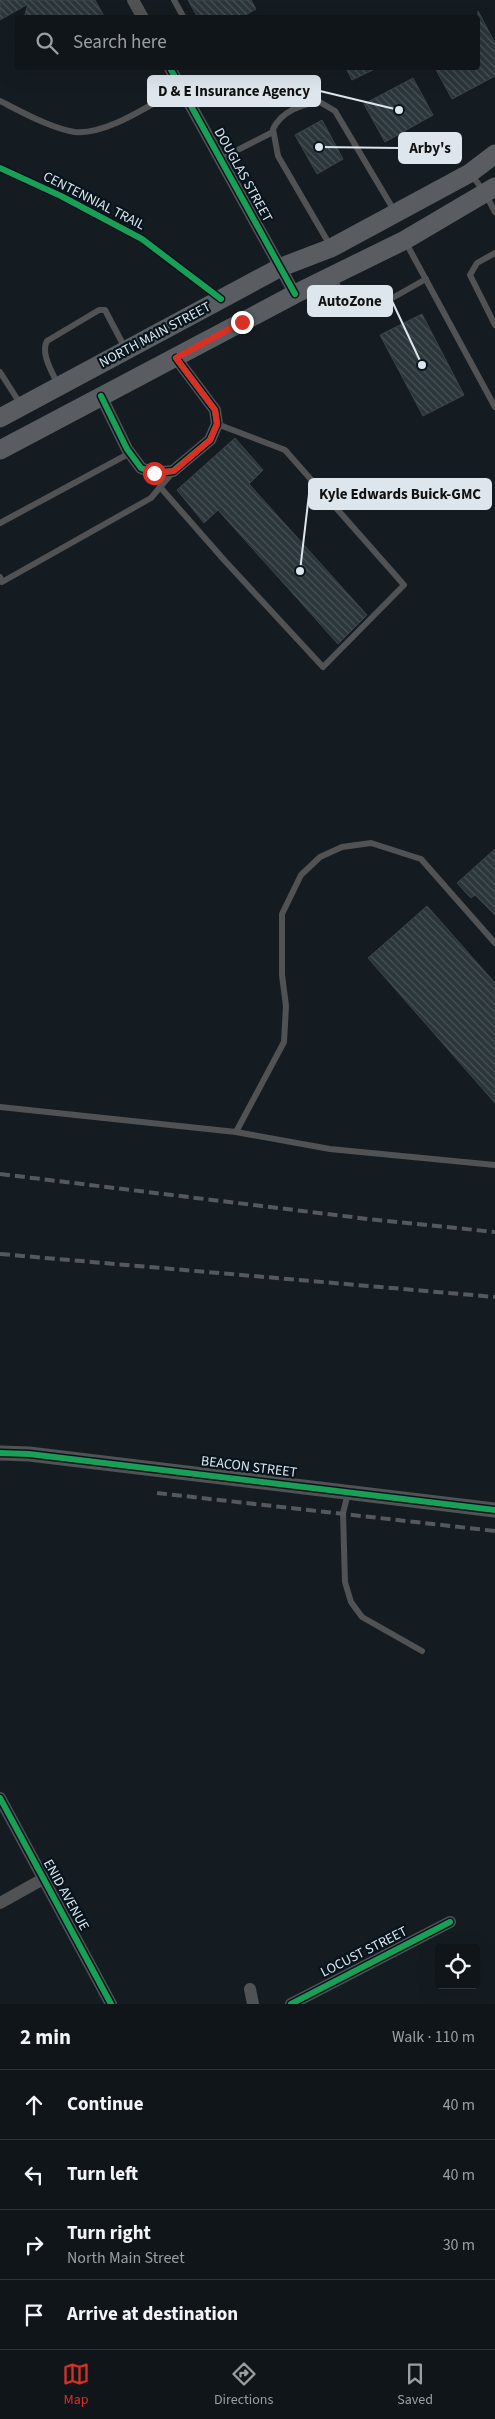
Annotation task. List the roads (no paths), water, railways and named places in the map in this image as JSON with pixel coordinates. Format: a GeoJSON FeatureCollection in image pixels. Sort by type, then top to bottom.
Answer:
{"type":"FeatureCollection","features":[{"type":"Feature","properties":{"kind":"main road","name":"NORTH MAIN STREET"},"geometry":{"type":"LineString","coordinates":[[0,418],[280,268],[332,248],[396,214],[470,173],[495,154]]}},
{"type":"Feature","properties":{"kind":"main road","name":"NORTH MAIN STREET"},"geometry":{"type":"LineString","coordinates":[[0,450],[295,294],[405,240],[490,190]]}},
{"type":"Feature","properties":{"kind":"street"},"geometry":{"type":"LineString","coordinates":[[133,0],[141,15]]}},
{"type":"Feature","properties":{"kind":"street","name":"DOUGLAS STREET"},"geometry":{"type":"LineString","coordinates":[[171,70],[295,294]]}},
{"type":"Feature","properties":{"kind":"street"},"geometry":{"type":"LineString","coordinates":[[101,396],[130,453],[141,468],[154,473],[174,471],[210,440],[217,424],[215,410],[176,358]]}},
{"type":"Feature","properties":{"kind":"street","name":"BEACON STREET"},"geometry":{"type":"LineString","coordinates":[[0,1453],[29,1454],[495,1510]]}},
{"type":"Feature","properties":{"kind":"street","name":"ENID AVENUE"},"geometry":{"type":"LineString","coordinates":[[0,1798],[112,2004]]}},
{"type":"Feature","properties":{"kind":"street"},"geometry":{"type":"LineString","coordinates":[[0,1903],[43,1879]]}},
{"type":"Feature","properties":{"kind":"street","name":"LOCUST STREET"},"geometry":{"type":"LineString","coordinates":[[290,2004],[450,1922]]}},
{"type":"Feature","properties":{"kind":"street"},"geometry":{"type":"LineString","coordinates":[[250,1990],[253,2004]]}},
{"type":"Feature","properties":{"kind":"lane"},"geometry":{"type":"LineString","coordinates":[[174,0],[182,15]]}},
{"type":"Feature","properties":{"kind":"lane"},"geometry":{"type":"LineString","coordinates":[[0,101],[36,119],[75,132],[105,128],[181,88]]}},
{"type":"Feature","properties":{"kind":"lane"},"geometry":{"type":"LineString","coordinates":[[332,248],[278,156],[273,129],[279,118],[298,106],[318,101],[335,111],[396,214]]}},
{"type":"Feature","properties":{"kind":"lane"},"geometry":{"type":"LineString","coordinates":[[220,159],[273,132]]}},
{"type":"Feature","properties":{"kind":"lane"},"geometry":{"type":"LineString","coordinates":[[470,173],[490,190],[495,212]]}},
{"type":"Feature","properties":{"kind":"lane"},"geometry":{"type":"LineString","coordinates":[[405,240],[495,407]]}},
{"type":"Feature","properties":{"kind":"lane"},"geometry":{"type":"LineString","coordinates":[[495,253],[476,263],[470,275],[495,325]]}},
{"type":"Feature","properties":{"kind":"lane"},"geometry":{"type":"LineString","coordinates":[[333,275],[347,304],[354,311],[364,314],[426,279]]}},
{"type":"Feature","properties":{"kind":"lane"},"geometry":{"type":"LineString","coordinates":[[59,387],[45,354],[44,346],[47,341],[99,310],[105,310],[126,350]]}},
{"type":"Feature","properties":{"kind":"lane"},"geometry":{"type":"LineString","coordinates":[[0,372],[22,406]]}},
{"type":"Feature","properties":{"kind":"lane"},"geometry":{"type":"LineString","coordinates":[[160,486],[225,562],[323,666],[404,585],[286,450],[217,424]]}},
{"type":"Feature","properties":{"kind":"lane"},"geometry":{"type":"LineString","coordinates":[[0,523],[130,453]]}},
{"type":"Feature","properties":{"kind":"lane"},"geometry":{"type":"LineString","coordinates":[[0,577],[2,582],[151,498],[174,471]]}},
{"type":"Feature","properties":{"kind":"lane"},"geometry":{"type":"LineString","coordinates":[[236,1132],[284,1042],[286,1006],[282,975],[282,914],[302,875],[320,857],[342,847],[371,843],[421,859],[495,943]]}},
{"type":"Feature","properties":{"kind":"lane"},"geometry":{"type":"LineString","coordinates":[[0,1107],[236,1132],[330,1149],[495,1166]]}},
{"type":"Feature","properties":{"kind":"lane"},"geometry":{"type":"LineString","coordinates":[[349,1492],[343,1513],[345,1582],[350,1602],[362,1617],[422,1651]]}},
{"type":"Feature","properties":{"kind":"railway"},"geometry":{"type":"LineString","coordinates":[[0,1174],[368,1219],[495,1232]]}},
{"type":"Feature","properties":{"kind":"railway"},"geometry":{"type":"LineString","coordinates":[[0,1254],[495,1297]]}},
{"type":"Feature","properties":{"kind":"railway"},"geometry":{"type":"LineString","coordinates":[[157,1493],[495,1531]]}},
{"type":"Feature","properties":{"kind":"place","name":"D & E Insurance Agency"},"geometry":{"type":"Point","coordinates":[399,110]}},
{"type":"Feature","properties":{"kind":"place","name":"Arby's"},"geometry":{"type":"Point","coordinates":[319,147]}},
{"type":"Feature","properties":{"kind":"place","name":"AutoZone"},"geometry":{"type":"Point","coordinates":[422,365]}},
{"type":"Feature","properties":{"kind":"place","name":"Kyle Edwards Buick-GMC"},"geometry":{"type":"Point","coordinates":[300,571]}}]}
